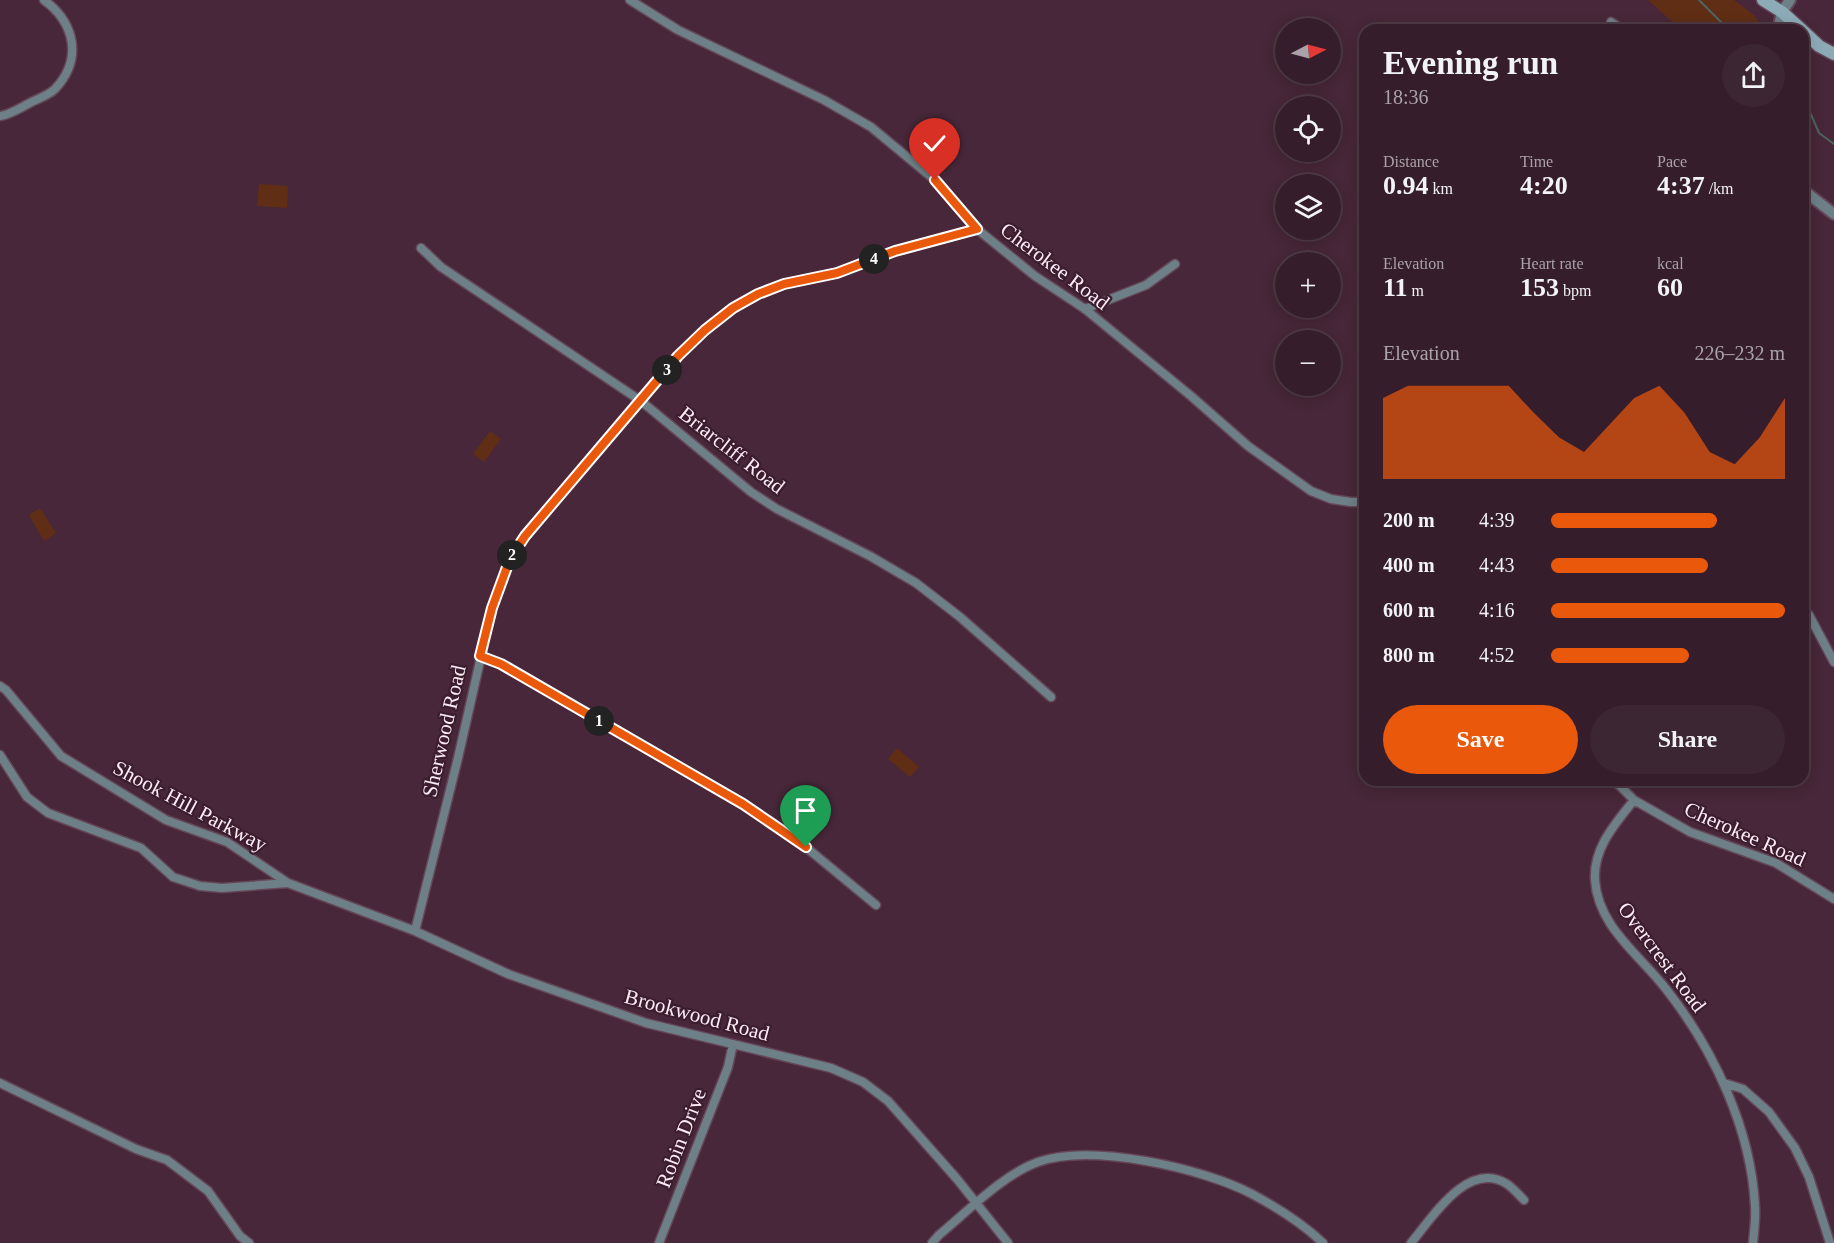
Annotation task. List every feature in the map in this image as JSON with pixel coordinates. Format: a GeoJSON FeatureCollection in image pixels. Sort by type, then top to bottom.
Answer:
{"type":"FeatureCollection","features":[{"type":"Feature","properties":{"kind":"main road"},"geometry":{"type":"LineString","coordinates":[[1763,0],[1796,24]]}},
{"type":"Feature","properties":{"kind":"main road"},"geometry":{"type":"LineString","coordinates":[[1809,36],[1819,46],[1834,54]]}},
{"type":"Feature","properties":{"kind":"street"},"geometry":{"type":"LineString","coordinates":[[0,116],[53,91],[70,62],[73,49],[70,31],[61,15],[44,0]]}},
{"type":"Feature","properties":{"kind":"street","name":"Cherokee Road"},"geometry":{"type":"LineString","coordinates":[[630,0],[678,30],[824,100],[871,127],[935,180],[977,229],[1035,276],[1085,309],[1248,446],[1311,491],[1331,499],[1359,502]]}},
{"type":"Feature","properties":{"kind":"street"},"geometry":{"type":"LineString","coordinates":[[1779,24],[1782,12],[1790,0]]}},
{"type":"Feature","properties":{"kind":"street"},"geometry":{"type":"LineString","coordinates":[[1809,195],[1834,214]]}},
{"type":"Feature","properties":{"kind":"street","name":"Sherwood Road"},"geometry":{"type":"LineString","coordinates":[[415,931],[492,608],[510,559],[525,536],[678,356],[705,330],[733,308],[758,294],[784,284],[837,273],[895,251],[977,229]]}},
{"type":"Feature","properties":{"kind":"street","name":"Briarcliff Road"},"geometry":{"type":"LineString","coordinates":[[421,248],[441,267],[641,400],[751,492],[777,509],[870,556],[916,583],[960,617],[1051,698]]}},
{"type":"Feature","properties":{"kind":"street"},"geometry":{"type":"LineString","coordinates":[[1085,309],[1146,285],[1175,264]]}},
{"type":"Feature","properties":{"kind":"street"},"geometry":{"type":"LineString","coordinates":[[1809,615],[1834,662]]}},
{"type":"Feature","properties":{"kind":"street"},"geometry":{"type":"LineString","coordinates":[[480,656],[501,664],[743,804],[796,839],[876,905]]}},
{"type":"Feature","properties":{"kind":"street","name":"Shook Hill Parkway"},"geometry":{"type":"LineString","coordinates":[[0,686],[6,690],[61,756],[166,820],[227,842],[288,883],[322,897]]}},
{"type":"Feature","properties":{"kind":"street","name":"Shook Hill Parkway"},"geometry":{"type":"LineString","coordinates":[[0,755],[27,797],[48,813],[141,849],[173,877],[200,886],[222,888],[288,883]]}},
{"type":"Feature","properties":{"kind":"street","name":"Cherokee Road"},"geometry":{"type":"LineString","coordinates":[[1620,786],[1634,800],[1690,832],[1776,862],[1834,899]]}},
{"type":"Feature","properties":{"kind":"street","name":"Overcrest Road"},"geometry":{"type":"LineString","coordinates":[[1634,800],[1609,830],[1599,850],[1595,879],[1598,898],[1610,925],[1665,987],[1684,1013],[1724,1083],[1748,1154],[1756,1208],[1753,1243]]}},
{"type":"Feature","properties":{"kind":"street","name":"Brookwood Road"},"geometry":{"type":"LineString","coordinates":[[322,897],[415,931],[517,977],[646,1023],[831,1068],[863,1082],[888,1101],[957,1179],[1008,1243]]}},
{"type":"Feature","properties":{"kind":"street","name":"Robin Drive"},"geometry":{"type":"LineString","coordinates":[[659,1243],[728,1067],[733,1044]]}},
{"type":"Feature","properties":{"kind":"street"},"geometry":{"type":"LineString","coordinates":[[0,1083],[136,1149],[167,1160],[208,1191],[240,1236],[249,1243]]}},
{"type":"Feature","properties":{"kind":"street"},"geometry":{"type":"LineString","coordinates":[[1724,1083],[1743,1089],[1769,1112],[1795,1148],[1809,1177],[1830,1243]]}},
{"type":"Feature","properties":{"kind":"street"},"geometry":{"type":"LineString","coordinates":[[932,1243],[939,1234],[1018,1171],[1041,1161],[1086,1154],[1138,1160],[1213,1177],[1253,1194],[1310,1231],[1323,1243]]}},
{"type":"Feature","properties":{"kind":"street"},"geometry":{"type":"LineString","coordinates":[[1411,1243],[1457,1190],[1467,1182],[1487,1178],[1499,1180],[1524,1200]]}},
{"type":"Feature","properties":{"kind":"shaded area"},"geometry":{"type":"Polygon","coordinates":[[[1648,0],[1734,0],[1754,15],[1760,24],[1674,24],[1648,0]]]}},
{"type":"Feature","properties":{"kind":"shaded area"},"geometry":{"type":"Polygon","coordinates":[[[259,184],[288,186],[287,208],[257,206],[259,184]]]}},
{"type":"Feature","properties":{"kind":"shaded area"},"geometry":{"type":"Polygon","coordinates":[[[490,431],[501,439],[484,462],[473,454],[490,431]]]}},
{"type":"Feature","properties":{"kind":"shaded area"},"geometry":{"type":"Polygon","coordinates":[[[40,508],[56,533],[44,541],[29,515],[40,508]]]}},
{"type":"Feature","properties":{"kind":"shaded area"},"geometry":{"type":"Polygon","coordinates":[[[897,748],[919,767],[910,777],[888,759],[897,748]]]}},
{"type":"Feature","properties":{"kind":"waterway"},"geometry":{"type":"LineString","coordinates":[[1699,0],[1723,24]]}},
{"type":"Feature","properties":{"kind":"waterway"},"geometry":{"type":"LineString","coordinates":[[1809,110],[1819,133],[1834,144]]}},
{"type":"Feature","properties":{"kind":"route"},"geometry":{"type":"LineString","coordinates":[[806,847],[743,804],[501,664],[480,656],[492,608],[510,559],[525,536],[678,356],[705,330],[733,308],[758,294],[784,284],[837,273],[895,251],[977,229],[935,180]]}}]}
